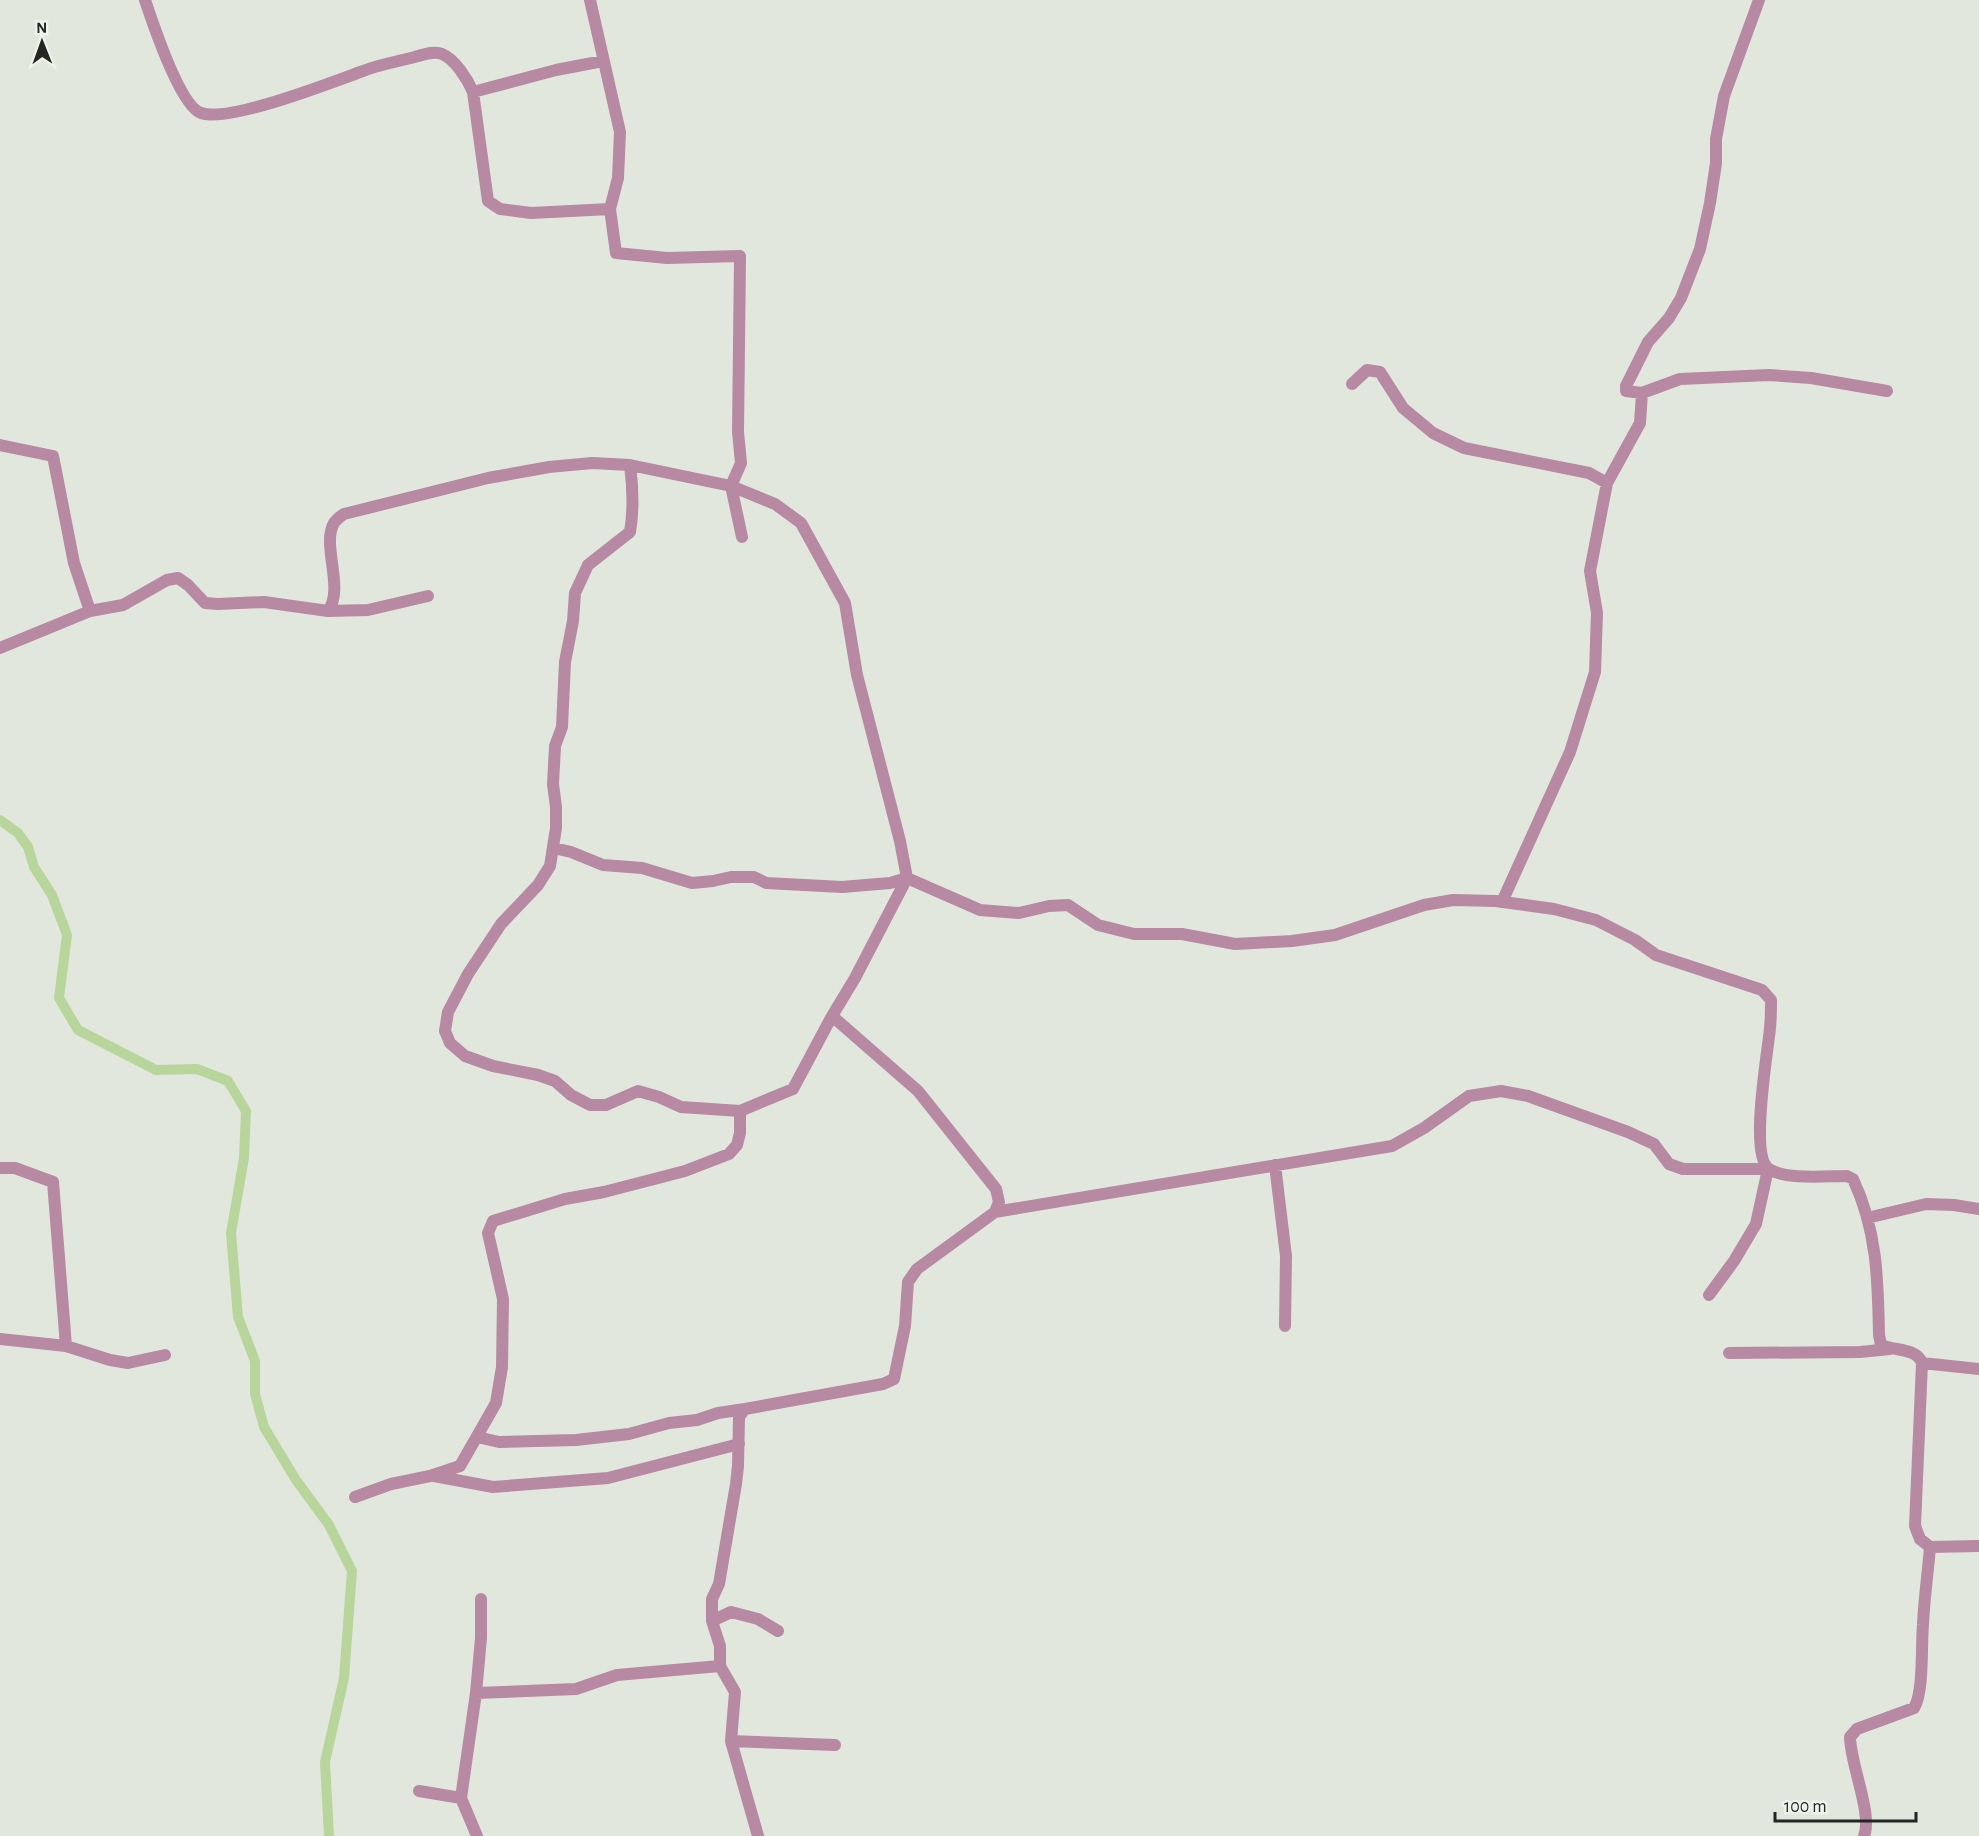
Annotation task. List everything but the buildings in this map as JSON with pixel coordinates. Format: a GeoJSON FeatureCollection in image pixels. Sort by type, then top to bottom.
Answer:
{"type":"FeatureCollection","features":[{"type":"Feature","properties":{"kind":"street"},"geometry":{"type":"LineString","coordinates":[[146,0],[159,43],[194,108],[200,113],[226,114],[319,88],[364,70],[433,52],[443,54],[466,76],[473,92],[488,201],[500,209],[531,213],[610,209]]}},
{"type":"Feature","properties":{"kind":"street"},"geometry":{"type":"LineString","coordinates":[[590,0],[620,132],[618,178],[610,209],[616,253],[667,258],[740,256],[738,432],[741,463],[731,486],[742,537]]}},
{"type":"Feature","properties":{"kind":"street"},"geometry":{"type":"LineString","coordinates":[[1760,0],[1724,96],[1716,139],[1716,163],[1710,203],[1700,249],[1681,298],[1648,342],[1626,386],[1626,391],[1642,393],[1680,379],[1769,375],[1811,378],[1887,391]]}},
{"type":"Feature","properties":{"kind":"street"},"geometry":{"type":"LineString","coordinates":[[473,92],[555,70],[603,61]]}},
{"type":"Feature","properties":{"kind":"street"},"geometry":{"type":"LineString","coordinates":[[1352,384],[1366,370],[1380,372],[1402,408],[1433,433],[1464,448],[1589,473],[1607,483]]}},
{"type":"Feature","properties":{"kind":"street"},"geometry":{"type":"LineString","coordinates":[[1502,902],[1570,752],[1595,672],[1597,613],[1590,571],[1607,483],[1640,423],[1642,393]]}},
{"type":"Feature","properties":{"kind":"street"},"geometry":{"type":"LineString","coordinates":[[0,445],[53,456],[74,563],[90,611]]}},
{"type":"Feature","properties":{"kind":"street"},"geometry":{"type":"LineString","coordinates":[[328,611],[333,604],[334,589],[331,537],[334,523],[344,514],[488,477],[549,467],[592,464],[630,465],[731,486],[775,504],[801,523],[845,603],[857,675],[900,841],[907,878],[794,1089],[740,1111],[681,1107],[638,1091],[606,1106],[590,1105],[570,1095],[555,1081],[493,1066],[465,1056],[450,1043],[445,1031],[448,1012],[455,996],[501,924],[538,885],[550,866],[554,848],[556,807],[553,784],[555,746],[562,727],[565,662],[573,621],[575,593],[588,565],[630,532],[634,491],[630,465]]}},
{"type":"Feature","properties":{"kind":"street"},"geometry":{"type":"LineString","coordinates":[[0,648],[90,611],[123,604],[167,580],[178,578],[205,603],[218,604],[264,602],[328,611],[368,610],[428,596]]}},
{"type":"Feature","properties":{"kind":"street"},"geometry":{"type":"LineString","coordinates":[[554,848],[603,865],[642,868],[692,884],[731,877],[754,877],[766,883],[842,887],[890,883],[907,878],[980,910],[1019,913],[1049,906],[1068,905],[1098,926],[1134,934],[1182,934],[1235,944],[1292,941],[1335,935],[1424,905],[1453,900],[1502,902],[1554,909],[1596,920],[1635,940],[1656,955],[1762,990],[1771,1000],[1760,1136],[1762,1160],[1768,1169],[1756,1224],[1734,1261],[1709,1295]]}},
{"type":"Feature","properties":{"kind":"street"},"geometry":{"type":"LineString","coordinates":[[832,1016],[918,1091],[996,1189],[999,1202],[995,1212]]}},
{"type":"Feature","properties":{"kind":"street"},"geometry":{"type":"LineString","coordinates":[[477,1437],[500,1442],[585,1439],[629,1434],[669,1423],[697,1420],[718,1413],[883,1384],[894,1378],[904,1326],[908,1282],[917,1269],[995,1212],[1392,1146],[1424,1128],[1469,1096],[1501,1091],[1528,1096],[1628,1132],[1654,1144],[1669,1164],[1683,1169],[1768,1169],[1787,1175],[1847,1176],[1853,1179],[1874,1242],[1881,1345],[1916,1353],[1923,1363],[1915,1526],[1920,1539],[1930,1546],[1979,1546]]}},
{"type":"Feature","properties":{"kind":"street"},"geometry":{"type":"LineString","coordinates":[[355,1497],[391,1484],[430,1476],[460,1466],[496,1403],[502,1367],[503,1299],[488,1233],[494,1221],[565,1198],[604,1192],[685,1171],[729,1154],[737,1145],[740,1133],[740,1111]]}},
{"type":"Feature","properties":{"kind":"street"},"geometry":{"type":"LineString","coordinates":[[1275,1165],[1278,1208],[1286,1256],[1285,1326]]}},
{"type":"Feature","properties":{"kind":"street"},"geometry":{"type":"LineString","coordinates":[[0,1168],[15,1168],[53,1182],[66,1346]]}},
{"type":"Feature","properties":{"kind":"street"},"geometry":{"type":"LineString","coordinates":[[1867,1218],[1926,1204],[1979,1209]]}},
{"type":"Feature","properties":{"kind":"street"},"geometry":{"type":"LineString","coordinates":[[0,1339],[66,1346],[110,1360],[129,1363],[165,1355]]}},
{"type":"Feature","properties":{"kind":"street"},"geometry":{"type":"LineString","coordinates":[[1729,1353],[1860,1352],[1891,1349]]}},
{"type":"Feature","properties":{"kind":"street"},"geometry":{"type":"LineString","coordinates":[[1923,1363],[1979,1369]]}},
{"type":"Feature","properties":{"kind":"street"},"geometry":{"type":"LineString","coordinates":[[745,1409],[739,1417],[736,1484],[718,1584],[712,1599],[712,1621],[720,1646],[720,1666],[735,1692],[731,1741],[758,1836]]}},
{"type":"Feature","properties":{"kind":"street"},"geometry":{"type":"LineString","coordinates":[[430,1476],[493,1487],[608,1478],[739,1444]]}},
{"type":"Feature","properties":{"kind":"street"},"geometry":{"type":"LineString","coordinates":[[1864,1836],[1867,1829],[1862,1794],[1852,1759],[1850,1737],[1857,1729],[1914,1708],[1917,1704],[1920,1693],[1930,1546]]}},
{"type":"Feature","properties":{"kind":"street"},"geometry":{"type":"LineString","coordinates":[[477,1836],[461,1798],[476,1693],[481,1638],[481,1599]]}},
{"type":"Feature","properties":{"kind":"street"},"geometry":{"type":"LineString","coordinates":[[712,1621],[731,1612],[758,1619],[778,1631]]}},
{"type":"Feature","properties":{"kind":"street"},"geometry":{"type":"LineString","coordinates":[[476,1693],[576,1689],[617,1675],[720,1666]]}},
{"type":"Feature","properties":{"kind":"street"},"geometry":{"type":"LineString","coordinates":[[731,1741],[835,1745]]}},
{"type":"Feature","properties":{"kind":"street"},"geometry":{"type":"LineString","coordinates":[[419,1791],[461,1798]]}},
{"type":"Feature","properties":{"kind":"waterway"},"geometry":{"type":"LineString","coordinates":[[0,820],[18,833],[28,847],[34,867],[52,895],[67,935],[59,998],[78,1030],[156,1070],[197,1069],[228,1081],[246,1111],[244,1158],[231,1233],[238,1317],[255,1361],[255,1394],[264,1427],[296,1480],[329,1525],[352,1571],[344,1678],[325,1762],[329,1836]]}}]}
